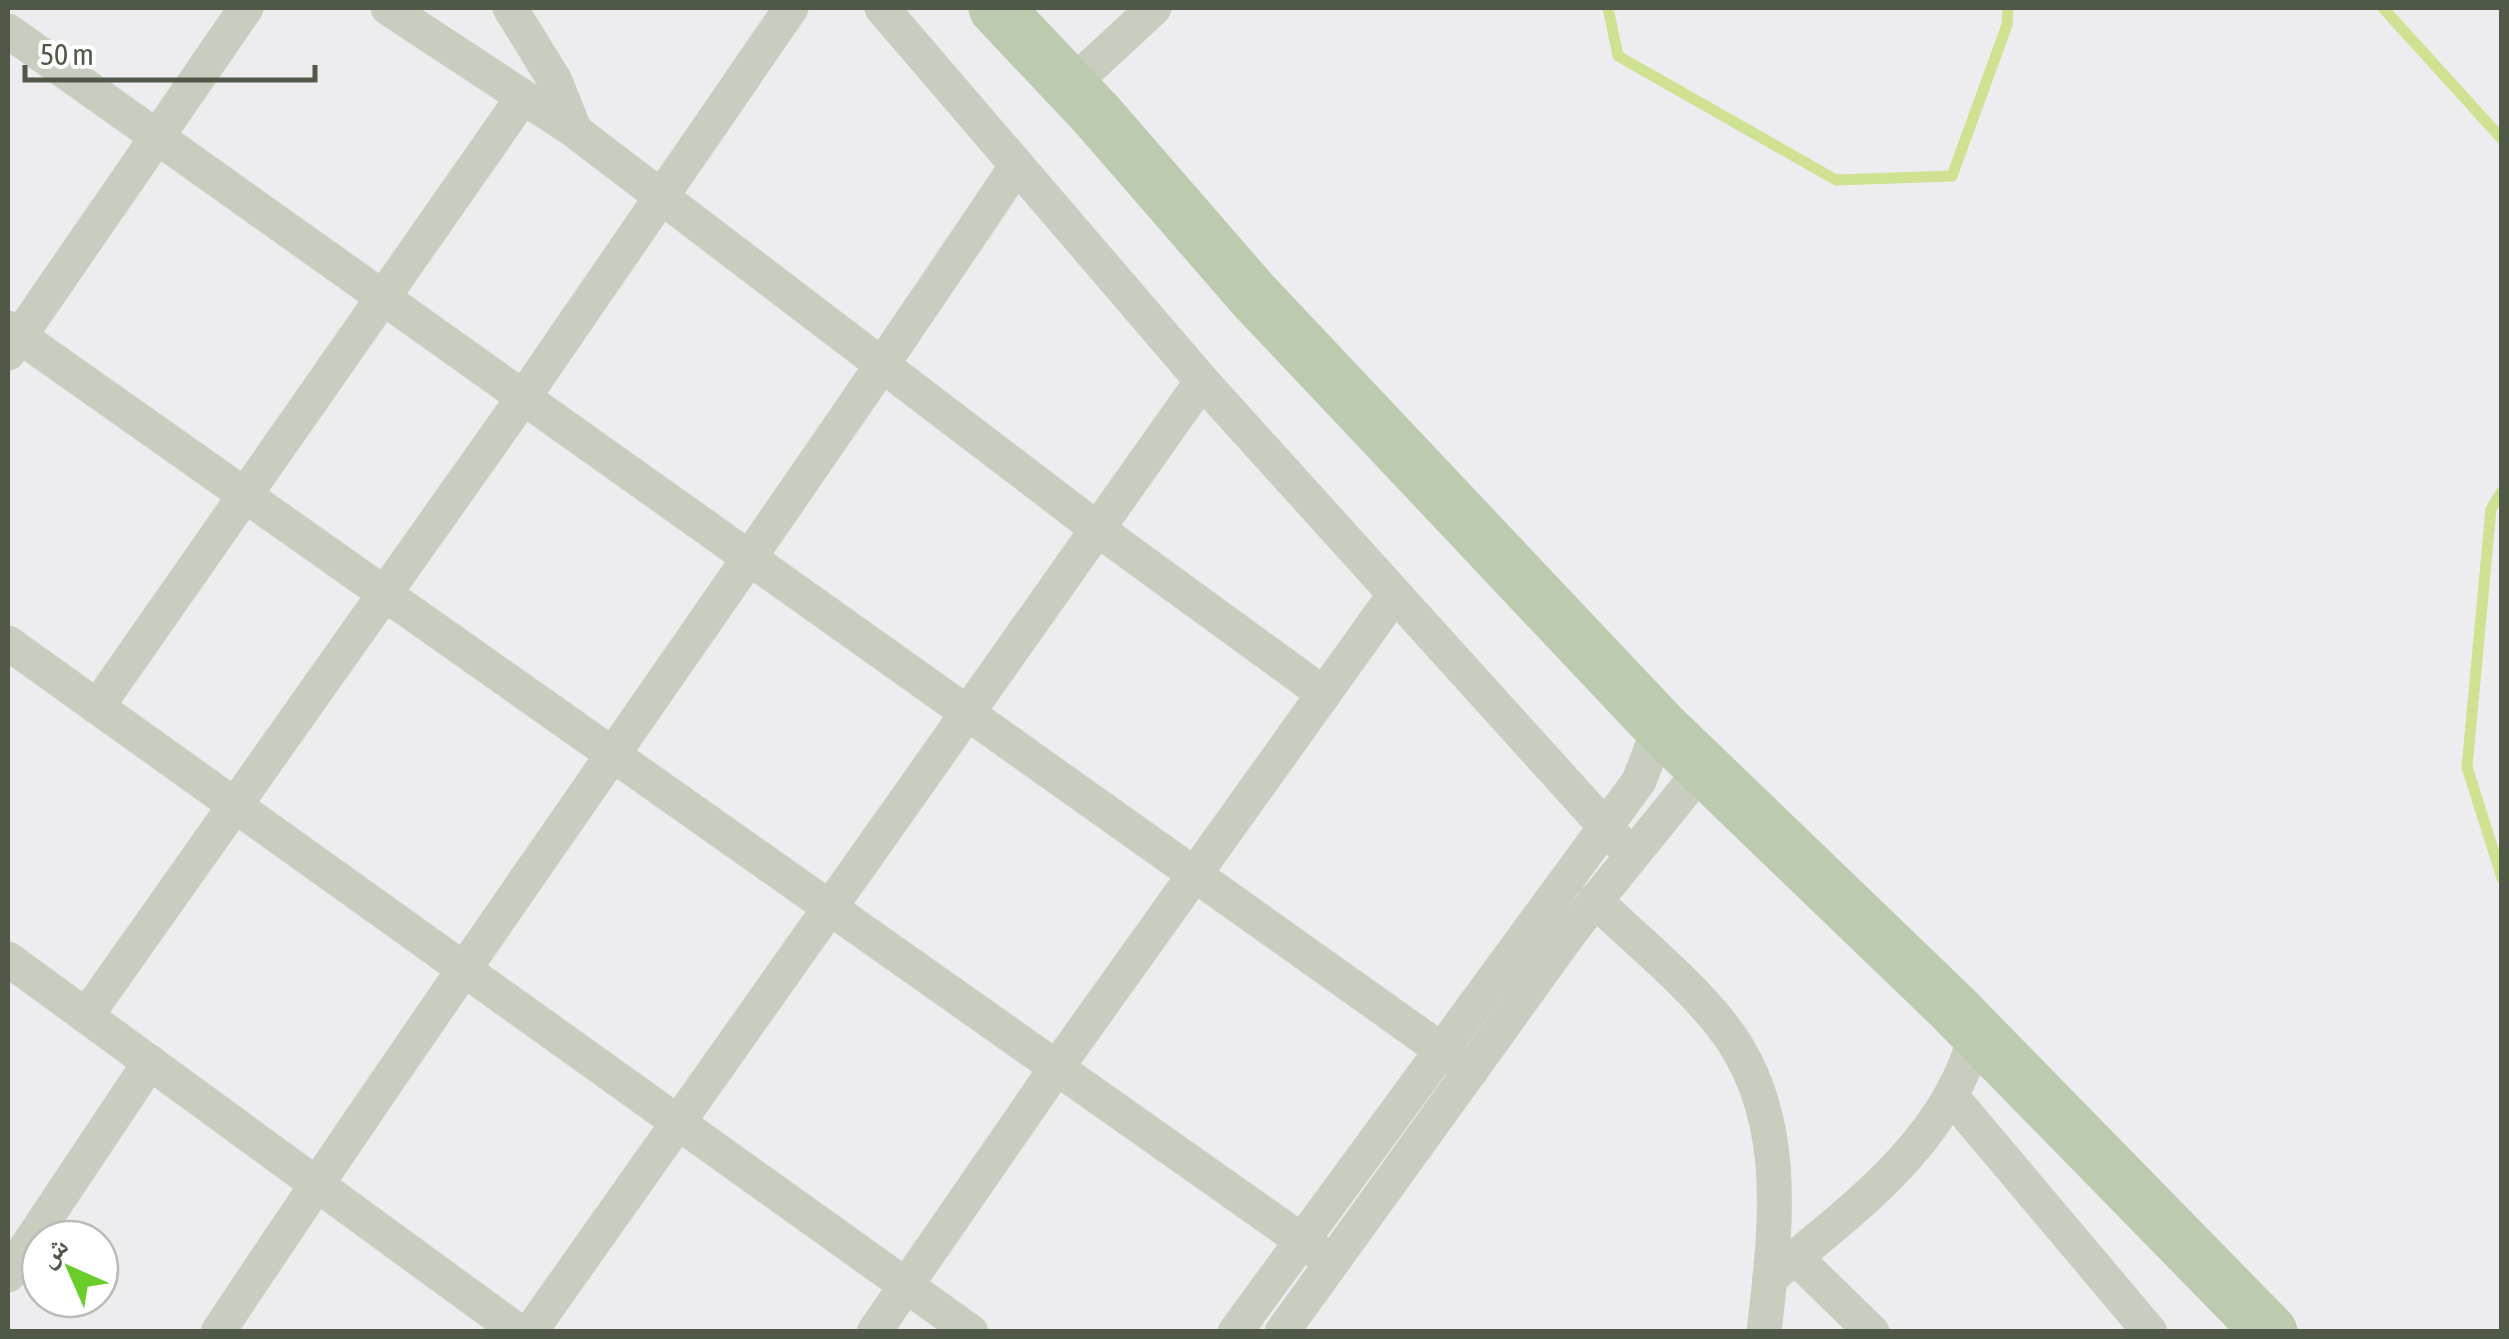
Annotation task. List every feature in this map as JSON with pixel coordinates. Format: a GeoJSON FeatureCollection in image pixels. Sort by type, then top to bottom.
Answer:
{"type":"FeatureCollection","features":[{"type":"Feature","properties":{"kind":"main road"},"geometry":{"type":"LineString","coordinates":[[996,8],[1070,86],[1254,296],[1660,726],[2143,1197],[2270,1332]]}},
{"type":"Feature","properties":{"kind":"street"},"geometry":{"type":"LineString","coordinates":[[246,8],[12,339],[384,592],[1332,1262]]}},
{"type":"Feature","properties":{"kind":"street"},"geometry":{"type":"LineString","coordinates":[[388,8],[574,131],[1096,528],[1324,694]]}},
{"type":"Feature","properties":{"kind":"street"},"geometry":{"type":"LineString","coordinates":[[510,8],[554,81],[574,131]]}},
{"type":"Feature","properties":{"kind":"street"},"geometry":{"type":"LineString","coordinates":[[86,1016],[523,398],[791,8]]}},
{"type":"Feature","properties":{"kind":"street"},"geometry":{"type":"LineString","coordinates":[[882,8],[1202,382],[1630,854]]}},
{"type":"Feature","properties":{"kind":"street"},"geometry":{"type":"LineString","coordinates":[[1070,86],[1154,8]]}},
{"type":"Feature","properties":{"kind":"street"},"geometry":{"type":"LineString","coordinates":[[8,31],[1470,1071]]}},
{"type":"Feature","properties":{"kind":"street"},"geometry":{"type":"LineString","coordinates":[[97,707],[385,301],[523,97]]}},
{"type":"Feature","properties":{"kind":"street"},"geometry":{"type":"LineString","coordinates":[[218,1332],[464,967],[883,366],[1015,168]]}},
{"type":"Feature","properties":{"kind":"street"},"geometry":{"type":"LineString","coordinates":[[530,1332],[1202,382]]}},
{"type":"Feature","properties":{"kind":"street"},"geometry":{"type":"LineString","coordinates":[[874,1332],[1057,1066],[1393,596]]}},
{"type":"Feature","properties":{"kind":"street"},"geometry":{"type":"LineString","coordinates":[[8,643],[971,1332]]}},
{"type":"Feature","properties":{"kind":"street"},"geometry":{"type":"LineString","coordinates":[[1235,1332],[1639,781],[1660,726]]}},
{"type":"Feature","properties":{"kind":"street"},"geometry":{"type":"LineString","coordinates":[[1282,1332],[1594,900],[1704,766]]}},
{"type":"Feature","properties":{"kind":"street"},"geometry":{"type":"LineString","coordinates":[[1594,900],[1704,1006],[1750,1070],[1764,1105],[1776,1175],[1783,1267],[1764,1332]]}},
{"type":"Feature","properties":{"kind":"street"},"geometry":{"type":"LineString","coordinates":[[8,959],[519,1332]]}},
{"type":"Feature","properties":{"kind":"street"},"geometry":{"type":"LineString","coordinates":[[1783,1267],[1910,1153],[1952,1096],[1976,1032]]}},
{"type":"Feature","properties":{"kind":"street"},"geometry":{"type":"LineString","coordinates":[[8,1275],[150,1062]]}},
{"type":"Feature","properties":{"kind":"street"},"geometry":{"type":"LineString","coordinates":[[1952,1096],[2150,1332]]}},
{"type":"Feature","properties":{"kind":"street"},"geometry":{"type":"LineString","coordinates":[[1783,1267],[1872,1332]]}},
{"type":"Feature","properties":{"kind":"waterway"},"geometry":{"type":"LineString","coordinates":[[1608,8],[1618,56],[1836,180],[1952,176],[2007,25],[2008,8]]}},
{"type":"Feature","properties":{"kind":"waterway"},"geometry":{"type":"LineString","coordinates":[[2383,8],[2502,139]]}},
{"type":"Feature","properties":{"kind":"waterway"},"geometry":{"type":"LineString","coordinates":[[2502,491],[2491,509],[2467,767],[2502,878]]}}]}
